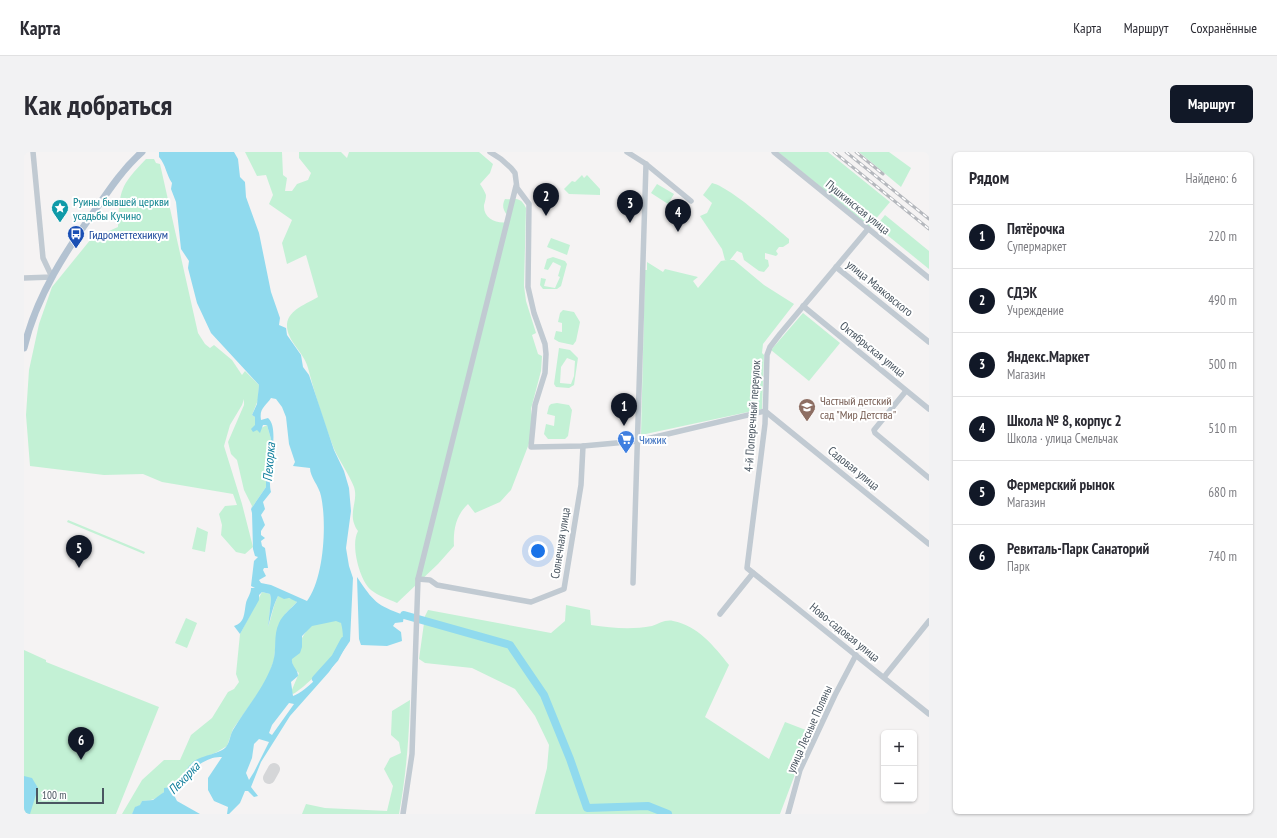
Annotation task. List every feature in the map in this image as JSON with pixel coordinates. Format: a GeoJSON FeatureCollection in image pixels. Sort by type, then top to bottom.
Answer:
{"type":"FeatureCollection","features":[{"type":"Feature","properties":{"kind":"main road"},"geometry":{"type":"LineString","coordinates":[[24,348],[30,327],[52,277],[112,186],[142,152]]}},
{"type":"Feature","properties":{"kind":"street"},"geometry":{"type":"LineString","coordinates":[[24,278],[52,277],[43,258],[33,152]]}},
{"type":"Feature","properties":{"kind":"street"},"geometry":{"type":"LineString","coordinates":[[403,814],[412,754],[418,580],[516,186],[513,170],[499,154],[490,152]]}},
{"type":"Feature","properties":{"kind":"street"},"geometry":{"type":"LineString","coordinates":[[627,152],[646,164],[692,201]]}},
{"type":"Feature","properties":{"kind":"street","name":"Пушкинская улица"},"geometry":{"type":"LineString","coordinates":[[774,152],[929,278]]}},
{"type":"Feature","properties":{"kind":"street"},"geometry":{"type":"LineString","coordinates":[[633,583],[646,164]]}},
{"type":"Feature","properties":{"kind":"street"},"geometry":{"type":"LineString","coordinates":[[516,186],[530,204],[528,287],[534,313],[545,344],[546,354],[545,373],[534,410],[531,447],[583,446],[638,441],[765,411]]}},
{"type":"Feature","properties":{"kind":"street","name":"4-й Поперечный переулок"},"geometry":{"type":"LineString","coordinates":[[747,568],[765,411],[768,351],[776,338],[868,229]]}},
{"type":"Feature","properties":{"kind":"street","name":"улица Маяковского"},"geometry":{"type":"LineString","coordinates":[[836,267],[929,342]]}},
{"type":"Feature","properties":{"kind":"street","name":"Октябрьская улица"},"geometry":{"type":"LineString","coordinates":[[803,306],[929,409]]}},
{"type":"Feature","properties":{"kind":"street"},"geometry":{"type":"LineString","coordinates":[[906,391],[874,430],[875,433],[929,478]]}},
{"type":"Feature","properties":{"kind":"street","name":"Садовая улица"},"geometry":{"type":"LineString","coordinates":[[765,411],[929,544]]}},
{"type":"Feature","properties":{"kind":"street","name":"Солнечная улица"},"geometry":{"type":"LineString","coordinates":[[418,580],[430,580],[437,585],[531,602],[564,589],[580,485],[583,446]]}},
{"type":"Feature","properties":{"kind":"street","name":"Ново-садовая улица"},"geometry":{"type":"LineString","coordinates":[[747,568],[929,714]]}},
{"type":"Feature","properties":{"kind":"street"},"geometry":{"type":"LineString","coordinates":[[720,614],[753,573]]}},
{"type":"Feature","properties":{"kind":"street"},"geometry":{"type":"LineString","coordinates":[[884,677],[929,621]]}},
{"type":"Feature","properties":{"kind":"street","name":"улица Лесные Поляны"},"geometry":{"type":"LineString","coordinates":[[788,814],[800,770],[835,695],[856,655]]}},
{"type":"Feature","properties":{"kind":"green space"},"geometry":{"type":"Polygon","coordinates":[[[245,152],[282,152],[283,175],[287,178],[285,191],[292,191],[297,184],[308,180],[311,173],[299,158],[299,152],[341,152],[347,158],[349,152],[479,152],[493,164],[490,173],[480,184],[486,195],[484,210],[488,217],[499,222],[508,222],[510,218],[503,207],[505,199],[520,200],[526,208],[524,286],[526,301],[536,333],[532,335],[538,354],[542,356],[541,371],[531,409],[532,418],[530,441],[511,490],[500,502],[475,513],[468,504],[464,508],[456,523],[454,546],[438,564],[397,603],[380,596],[371,590],[363,579],[357,562],[355,545],[358,531],[353,519],[355,498],[354,487],[334,449],[306,362],[289,336],[287,330],[288,319],[291,314],[318,297],[306,255],[287,264],[282,243],[292,220],[269,204],[273,195],[266,175],[257,176],[245,152]]]}},
{"type":"Feature","properties":{"kind":"green space"},"geometry":{"type":"Polygon","coordinates":[[[778,152],[828,152],[890,202],[869,227],[778,152]]]}},
{"type":"Feature","properties":{"kind":"green space"},"geometry":{"type":"Polygon","coordinates":[[[859,152],[889,152],[911,168],[901,187],[859,152]]]}},
{"type":"Feature","properties":{"kind":"green space"},"geometry":{"type":"Polygon","coordinates":[[[146,159],[154,159],[156,163],[160,164],[198,333],[205,344],[210,348],[214,345],[232,360],[242,375],[245,371],[259,385],[258,400],[252,415],[255,417],[257,430],[267,425],[271,439],[266,457],[266,487],[251,509],[252,506],[244,490],[237,460],[231,454],[228,442],[244,405],[244,399],[230,425],[224,446],[242,504],[253,547],[245,554],[236,552],[221,535],[222,525],[219,514],[225,506],[237,505],[233,494],[162,482],[143,474],[104,475],[30,466],[26,415],[29,370],[39,324],[52,287],[91,239],[118,227],[119,205],[123,190],[131,176],[146,159]]]}},
{"type":"Feature","properties":{"kind":"green space"},"geometry":{"type":"Polygon","coordinates":[[[582,175],[584,178],[587,175],[600,189],[600,195],[569,194],[564,189],[572,181],[575,182],[582,175]]]}},
{"type":"Feature","properties":{"kind":"green space"},"geometry":{"type":"Polygon","coordinates":[[[712,183],[720,186],[740,199],[789,239],[789,243],[783,247],[779,247],[776,251],[778,254],[776,256],[765,253],[765,259],[768,260],[769,266],[764,272],[759,271],[744,260],[742,253],[737,251],[730,260],[734,260],[764,285],[794,304],[763,344],[762,409],[641,435],[645,270],[647,270],[647,262],[663,272],[665,269],[698,277],[693,281],[698,288],[721,261],[727,260],[725,260],[722,249],[700,216],[707,213],[712,203],[703,195],[712,183]]]}},
{"type":"Feature","properties":{"kind":"green space"},"geometry":{"type":"Polygon","coordinates":[[[657,184],[674,194],[668,204],[651,193],[657,184]]]}},
{"type":"Feature","properties":{"kind":"green space"},"geometry":{"type":"Polygon","coordinates":[[[885,215],[929,251],[929,269],[876,226],[885,215]]]}},
{"type":"Feature","properties":{"kind":"green space"},"geometry":{"type":"Polygon","coordinates":[[[551,238],[570,245],[567,255],[547,247],[551,238]]]}},
{"type":"Feature","properties":{"kind":"green space"},"geometry":{"type":"Polygon","coordinates":[[[553,257],[565,261],[567,264],[561,286],[557,289],[543,289],[540,285],[541,278],[546,279],[544,286],[555,288],[560,277],[558,276],[561,266],[553,262],[548,270],[544,269],[547,259],[553,257]]]}},
{"type":"Feature","properties":{"kind":"green space"},"geometry":{"type":"Polygon","coordinates":[[[563,310],[574,312],[580,322],[576,341],[573,345],[559,342],[554,339],[556,331],[562,332],[562,323],[558,322],[560,313],[563,310]]]}},
{"type":"Feature","properties":{"kind":"green space"},"geometry":{"type":"Polygon","coordinates":[[[803,313],[840,343],[809,381],[771,350],[803,313]]]}},
{"type":"Feature","properties":{"kind":"green space"},"geometry":{"type":"Polygon","coordinates":[[[559,348],[570,350],[578,358],[574,385],[569,388],[556,387],[554,384],[559,348]],[[567,358],[561,367],[560,383],[571,384],[574,376],[575,361],[567,358]]]}},
{"type":"Feature","properties":{"kind":"green space"},"geometry":{"type":"Polygon","coordinates":[[[557,403],[569,405],[572,410],[568,436],[565,439],[548,439],[544,434],[546,424],[554,426],[555,416],[547,414],[549,406],[557,403]]]}},
{"type":"Feature","properties":{"kind":"green space"},"geometry":{"type":"Polygon","coordinates":[[[68,520],[145,552],[144,554],[67,522],[68,520]]]}},
{"type":"Feature","properties":{"kind":"green space"},"geometry":{"type":"Polygon","coordinates":[[[197,527],[208,532],[205,552],[192,549],[197,527]]]}},
{"type":"Feature","properties":{"kind":"green space"},"geometry":{"type":"Polygon","coordinates":[[[262,592],[270,594],[271,599],[268,627],[278,596],[293,599],[297,602],[286,613],[277,632],[274,660],[266,682],[233,729],[227,746],[192,763],[188,769],[172,785],[166,788],[159,797],[152,800],[142,801],[141,805],[136,807],[132,814],[122,814],[142,780],[164,760],[180,760],[191,735],[212,718],[228,692],[234,689],[239,682],[236,674],[240,634],[262,592]]]}},
{"type":"Feature","properties":{"kind":"green space"},"geometry":{"type":"Polygon","coordinates":[[[566,605],[590,610],[591,625],[614,628],[637,628],[670,621],[690,627],[698,632],[711,644],[729,665],[705,717],[769,759],[785,722],[811,732],[780,814],[535,814],[547,768],[549,745],[535,716],[515,689],[472,668],[425,663],[419,659],[425,616],[428,610],[551,633],[565,621],[566,605]]]}},
{"type":"Feature","properties":{"kind":"green space"},"geometry":{"type":"Polygon","coordinates":[[[186,618],[197,623],[187,648],[175,643],[186,618]]]}},
{"type":"Feature","properties":{"kind":"green space"},"geometry":{"type":"Polygon","coordinates":[[[339,620],[343,626],[343,639],[342,645],[338,652],[318,673],[293,694],[291,692],[299,673],[293,668],[291,656],[310,625],[339,620]]]}},
{"type":"Feature","properties":{"kind":"green space"},"geometry":{"type":"Polygon","coordinates":[[[24,650],[46,660],[46,662],[159,707],[116,814],[24,814],[24,650]]]}},
{"type":"Feature","properties":{"kind":"green space"},"geometry":{"type":"Polygon","coordinates":[[[410,700],[407,757],[399,814],[302,814],[306,804],[325,808],[387,811],[393,786],[384,769],[390,758],[401,753],[399,742],[391,735],[392,711],[410,700]]]}},
{"type":"Feature","properties":{"kind":"water","name":"Пехорка"},"geometry":{"type":"Polygon","coordinates":[[[159,152],[234,152],[238,159],[240,177],[245,182],[246,197],[259,233],[271,292],[280,318],[279,325],[286,328],[287,335],[301,355],[303,367],[309,375],[334,450],[344,471],[349,488],[351,511],[346,548],[353,578],[350,641],[329,672],[290,716],[261,762],[251,787],[258,796],[254,797],[248,791],[245,791],[240,803],[229,814],[227,814],[228,807],[214,801],[208,790],[208,778],[222,757],[215,757],[200,764],[187,775],[177,788],[174,795],[177,801],[200,814],[132,814],[135,807],[140,805],[142,801],[153,800],[164,792],[164,788],[176,782],[192,763],[226,747],[238,721],[260,689],[269,672],[273,662],[276,632],[279,623],[285,614],[297,602],[289,598],[284,599],[278,596],[273,607],[268,627],[271,599],[270,594],[262,592],[259,595],[259,600],[240,634],[234,626],[238,625],[242,620],[251,588],[255,588],[251,586],[254,561],[258,557],[255,556],[253,549],[251,509],[266,487],[266,457],[271,439],[267,425],[263,425],[260,433],[257,430],[253,432],[251,429],[255,425],[255,417],[252,415],[257,404],[259,385],[211,333],[197,303],[188,268],[189,261],[181,249],[176,202],[171,189],[172,183],[159,157],[159,152]],[[271,398],[263,408],[261,420],[268,418],[272,424],[273,441],[270,474],[271,492],[263,502],[265,509],[261,515],[265,525],[261,531],[261,535],[265,538],[261,541],[262,546],[265,548],[268,568],[264,568],[263,570],[266,576],[259,580],[261,583],[271,585],[307,601],[313,591],[317,579],[323,550],[324,521],[321,496],[311,475],[310,468],[293,466],[295,462],[289,444],[286,417],[282,407],[276,399],[271,398]],[[336,621],[312,626],[302,636],[302,647],[300,653],[292,659],[298,676],[291,682],[293,696],[305,689],[320,675],[333,660],[343,643],[341,623],[336,621]],[[289,703],[272,725],[269,733],[272,735],[294,704],[289,703]],[[259,739],[254,744],[252,758],[246,773],[249,780],[269,742],[259,739]]]}},
{"type":"Feature","properties":{"kind":"water"},"geometry":{"type":"Polygon","coordinates":[[[357,577],[376,602],[404,615],[403,622],[395,623],[393,626],[401,632],[402,641],[387,646],[361,645],[359,639],[357,577]]]}},
{"type":"Feature","properties":{"kind":"water"},"geometry":{"type":"Polygon","coordinates":[[[24,776],[32,778],[38,788],[30,814],[24,814],[24,776]]]}},
{"type":"Feature","properties":{"kind":"waterway"},"geometry":{"type":"LineString","coordinates":[[404,615],[510,645],[544,695],[570,759],[587,808],[648,806],[668,814]]}},
{"type":"Feature","properties":{"kind":"waterway"},"geometry":{"type":"LineString","coordinates":[[316,679],[335,658],[344,641]]}},
{"type":"Feature","properties":{"kind":"taxiway"},"geometry":{"type":"LineString","coordinates":[[269,778],[274,769]]}},
{"type":"Feature","properties":{"kind":"railway"},"geometry":{"type":"LineString","coordinates":[[834,152],[929,229]]}},
{"type":"Feature","properties":{"kind":"railway"},"geometry":{"type":"LineString","coordinates":[[846,152],[929,219]]}},
{"type":"Feature","properties":{"kind":"railway"},"geometry":{"type":"LineString","coordinates":[[856,152],[883,174]]}},
{"type":"Feature","properties":{"kind":"place","name":"СДЭК"},"geometry":{"type":"Point","coordinates":[546,216]}},
{"type":"Feature","properties":{"kind":"place","name":"Руины бывшей церкви усадьбы Кучино"},"geometry":{"type":"Point","coordinates":[60,223]}},
{"type":"Feature","properties":{"kind":"place","name":"Яндекс.Маркет"},"geometry":{"type":"Point","coordinates":[630,223]}},
{"type":"Feature","properties":{"kind":"place","name":"Школа № 8, корпус 2"},"geometry":{"type":"Point","coordinates":[678,232]}},
{"type":"Feature","properties":{"kind":"place","name":"Гидрометтехникум"},"geometry":{"type":"Point","coordinates":[76,249]}},
{"type":"Feature","properties":{"kind":"place","name":"Частный детский сад \"Мир Детства\""},"geometry":{"type":"Point","coordinates":[807,422]}},
{"type":"Feature","properties":{"kind":"place","name":"Пятёрочка"},"geometry":{"type":"Point","coordinates":[624,426]}},
{"type":"Feature","properties":{"kind":"place","name":"Чижик"},"geometry":{"type":"Point","coordinates":[626,454]}},
{"type":"Feature","properties":{"kind":"place","name":"Фермерский рынок"},"geometry":{"type":"Point","coordinates":[79,568]}},
{"type":"Feature","properties":{"kind":"place","name":"Ревиталь-Парк Санаторий"},"geometry":{"type":"Point","coordinates":[81,760]}}]}
